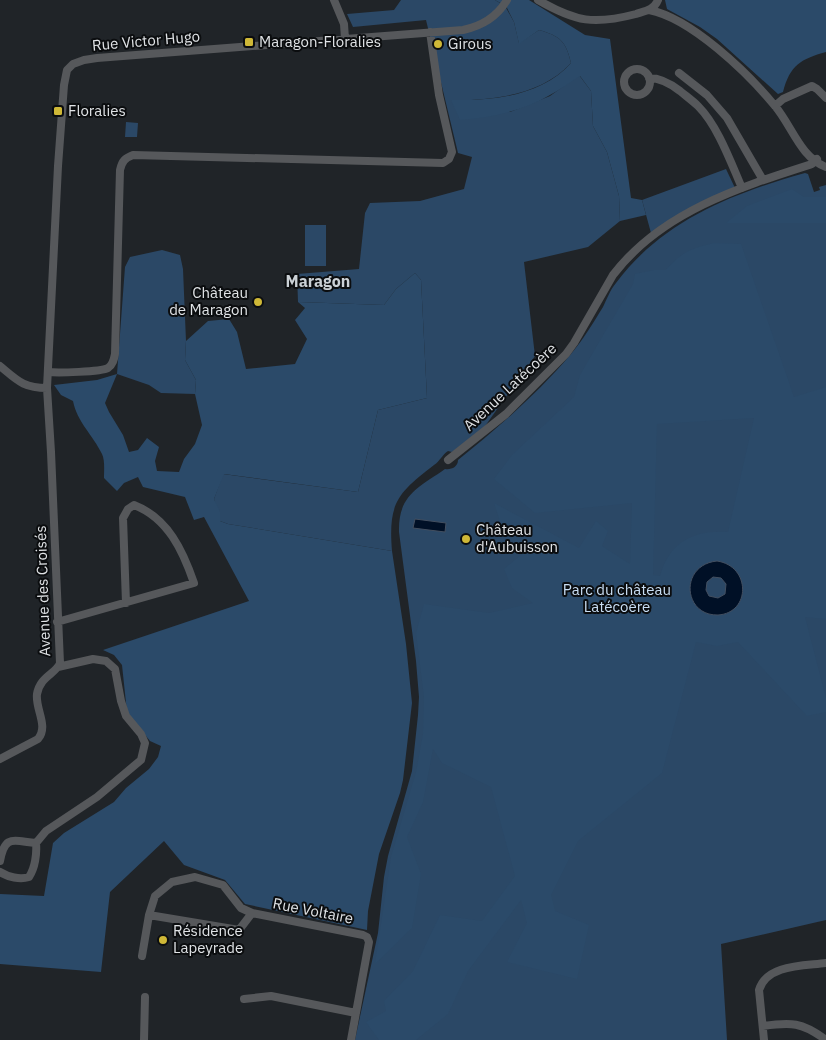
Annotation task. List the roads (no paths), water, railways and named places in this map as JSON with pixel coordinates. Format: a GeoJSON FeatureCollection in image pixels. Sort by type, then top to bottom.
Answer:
{"type":"FeatureCollection","features":[{"type":"Feature","properties":{"kind":"street"},"geometry":{"type":"LineString","coordinates":[[334,0],[344,24],[345,39]]}},
{"type":"Feature","properties":{"kind":"street","name":"Rue Victor Hugo"},"geometry":{"type":"LineString","coordinates":[[47,388],[64,85],[66,70],[73,64],[97,58],[472,28],[494,17],[507,0]]}},
{"type":"Feature","properties":{"kind":"street"},"geometry":{"type":"LineString","coordinates":[[538,0],[568,16],[600,21],[620,18],[648,10],[658,0]]}},
{"type":"Feature","properties":{"kind":"street"},"geometry":{"type":"LineString","coordinates":[[648,10],[668,16],[713,46],[740,70],[775,106],[805,151],[826,167]]}},
{"type":"Feature","properties":{"kind":"street"},"geometry":{"type":"LineString","coordinates":[[48,372],[97,370],[108,368],[112,363],[115,354],[120,170],[122,162],[127,157],[134,155],[442,163],[449,159],[452,152],[440,95],[430,32]]}},
{"type":"Feature","properties":{"kind":"street"},"geometry":{"type":"LineString","coordinates":[[679,73],[707,95],[727,118],[763,180]]}},
{"type":"Feature","properties":{"kind":"street"},"geometry":{"type":"LineString","coordinates":[[649,78],[660,80],[675,87],[699,107],[720,139],[742,188]]}},
{"type":"Feature","properties":{"kind":"street"},"geometry":{"type":"LineString","coordinates":[[775,106],[783,99],[812,86],[818,89],[826,98]]}},
{"type":"Feature","properties":{"kind":"street","name":"Avenue Latécoère"},"geometry":{"type":"LineString","coordinates":[[448,460],[506,414],[566,354],[614,275],[642,244],[653,235],[688,212],[712,200],[763,180],[812,164],[816,160]]}},
{"type":"Feature","properties":{"kind":"street"},"geometry":{"type":"LineString","coordinates":[[0,366],[29,387],[47,388]]}},
{"type":"Feature","properties":{"kind":"street","name":"Avenue des Croisés"},"geometry":{"type":"LineString","coordinates":[[0,759],[42,735],[43,728],[37,695],[39,686],[60,663],[47,388]]}},
{"type":"Feature","properties":{"kind":"street"},"geometry":{"type":"LineString","coordinates":[[57,622],[126,603],[194,583],[185,557],[170,531],[148,510],[134,505],[128,509],[122,518],[126,603]]}},
{"type":"Feature","properties":{"kind":"street"},"geometry":{"type":"LineString","coordinates":[[0,872],[6,876],[24,879],[30,877],[33,872],[37,849],[36,843],[46,831],[97,797],[141,760],[144,743],[141,734],[126,716],[115,669],[106,661],[93,659],[58,667]]}},
{"type":"Feature","properties":{"kind":"street"},"geometry":{"type":"LineString","coordinates":[[0,861],[5,844],[11,841],[36,843]]}},
{"type":"Feature","properties":{"kind":"street","name":"Rue Voltaire"},"geometry":{"type":"LineString","coordinates":[[142,956],[149,915],[155,896],[172,882],[195,876],[223,885],[241,908],[252,913],[368,937],[369,942],[356,1013]]}},
{"type":"Feature","properties":{"kind":"street","name":"Rue Voltaire"},"geometry":{"type":"LineString","coordinates":[[149,915],[239,930],[252,913]]}},
{"type":"Feature","properties":{"kind":"street"},"geometry":{"type":"LineString","coordinates":[[764,1040],[759,990],[765,980],[775,972],[782,970],[826,963]]}},
{"type":"Feature","properties":{"kind":"street"},"geometry":{"type":"LineString","coordinates":[[244,1000],[271,996],[356,1013],[351,1040]]}},
{"type":"Feature","properties":{"kind":"street"},"geometry":{"type":"LineString","coordinates":[[144,1040],[145,997]]}},
{"type":"Feature","properties":{"kind":"street"},"geometry":{"type":"LineString","coordinates":[[763,1026],[794,1023],[812,1030],[826,1040]]}},
{"type":"Feature","properties":{"kind":"place","name":"Maragon-Floralies"},"geometry":{"type":"Point","coordinates":[249,42]}},
{"type":"Feature","properties":{"kind":"place","name":"Girous"},"geometry":{"type":"Point","coordinates":[438,44]}},
{"type":"Feature","properties":{"kind":"place","name":"Floralies"},"geometry":{"type":"Point","coordinates":[58,111]}},
{"type":"Feature","properties":{"kind":"place","name":"Château de Maragon"},"geometry":{"type":"Point","coordinates":[258,302]}},
{"type":"Feature","properties":{"kind":"place","name":"Château d'Aubuisson"},"geometry":{"type":"Point","coordinates":[466,539]}},
{"type":"Feature","properties":{"kind":"place","name":"Résidence Lapeyrade"},"geometry":{"type":"Point","coordinates":[163,940]}},
{"type":"Feature","properties":{"kind":"district","name":"Maragon"},"geometry":{"type":"Point","coordinates":[318,281]}},
{"type":"Feature","properties":{"kind":"park label","name":"Parc du château Latécoère"},"geometry":{"type":"Point","coordinates":[617,598]}}]}
